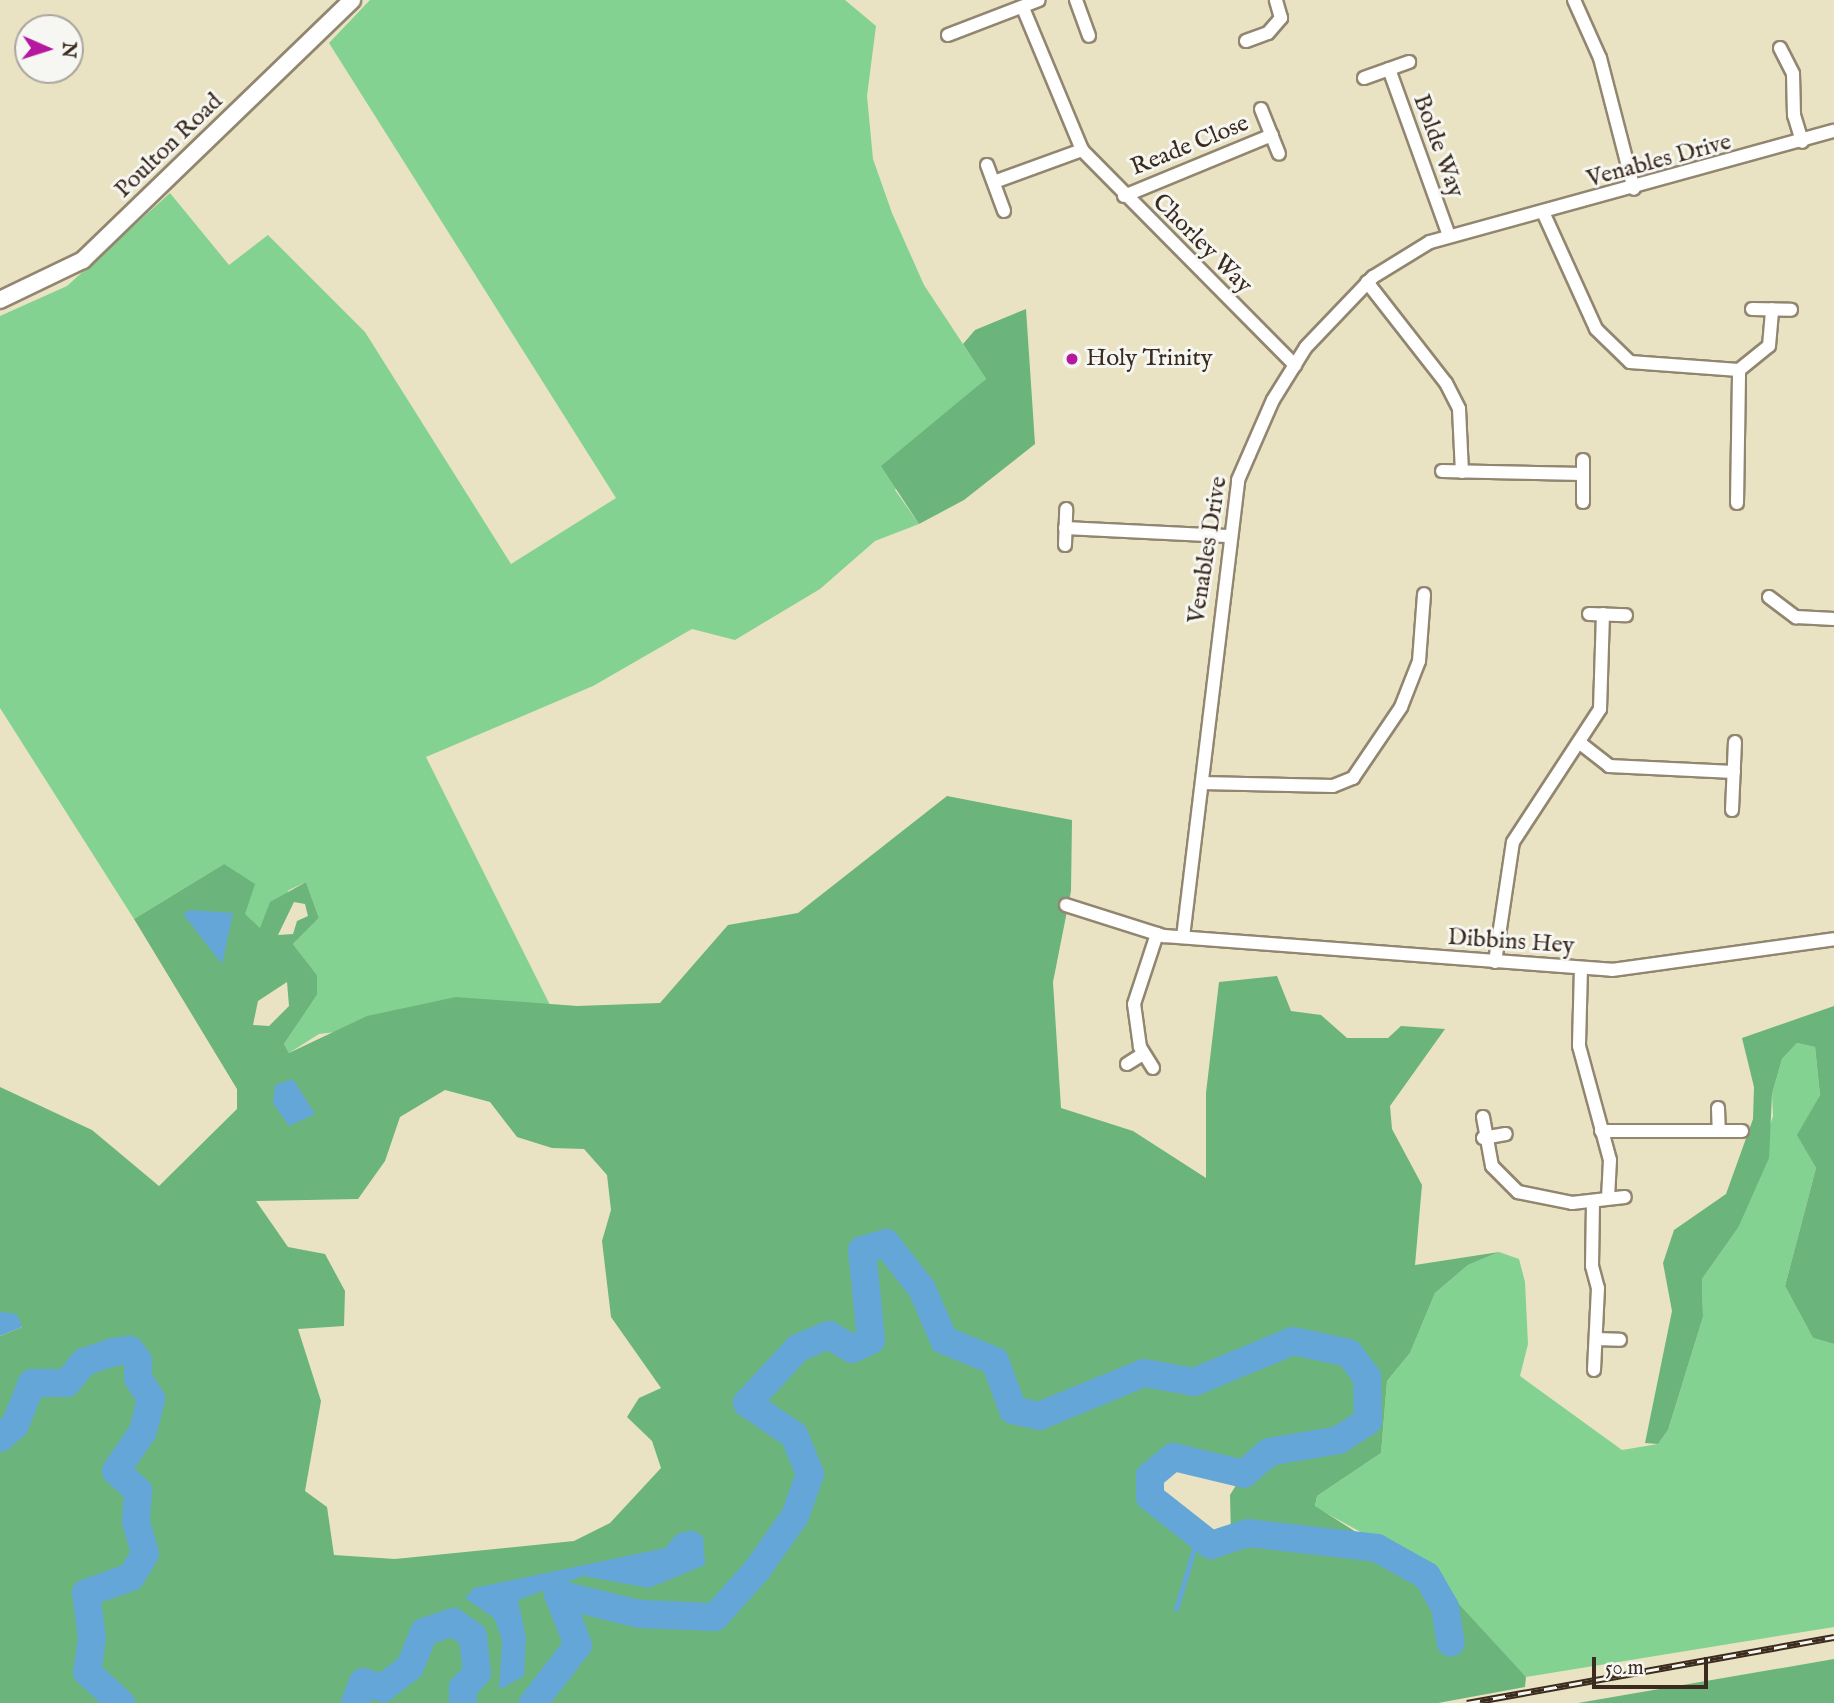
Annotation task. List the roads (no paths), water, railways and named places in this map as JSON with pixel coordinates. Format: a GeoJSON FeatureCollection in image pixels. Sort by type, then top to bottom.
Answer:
{"type":"FeatureCollection","features":[{"type":"Feature","properties":{"kind":"street","name":"Poulton Road"},"geometry":{"type":"LineString","coordinates":[[0,300],[83,260],[352,0]]}},
{"type":"Feature","properties":{"kind":"street"},"geometry":{"type":"LineString","coordinates":[[948,36],[1038,0]]}},
{"type":"Feature","properties":{"kind":"street"},"geometry":{"type":"LineString","coordinates":[[1076,0],[1089,36]]}},
{"type":"Feature","properties":{"kind":"street"},"geometry":{"type":"LineString","coordinates":[[1246,41],[1268,33],[1282,18],[1276,0]]}},
{"type":"Feature","properties":{"kind":"street"},"geometry":{"type":"LineString","coordinates":[[1574,0],[1600,58],[1634,189]]}},
{"type":"Feature","properties":{"kind":"street","name":"Chorley Way"},"geometry":{"type":"LineString","coordinates":[[1023,8],[1082,150],[1124,196],[1295,365]]}},
{"type":"Feature","properties":{"kind":"street"},"geometry":{"type":"LineString","coordinates":[[1780,48],[1793,74],[1794,115],[1802,142]]}},
{"type":"Feature","properties":{"kind":"street","name":"Bolde Way"},"geometry":{"type":"LineString","coordinates":[[1364,78],[1409,62]]}},
{"type":"Feature","properties":{"kind":"street","name":"Bolde Way"},"geometry":{"type":"LineString","coordinates":[[1388,69],[1449,236]]}},
{"type":"Feature","properties":{"kind":"street","name":"Reade Close"},"geometry":{"type":"LineString","coordinates":[[1261,109],[1279,154]]}},
{"type":"Feature","properties":{"kind":"street","name":"Venables Drive"},"geometry":{"type":"LineString","coordinates":[[1183,937],[1227,536],[1255,435],[1295,365],[1367,282],[1408,251],[1449,236],[1634,189],[1834,131]]}},
{"type":"Feature","properties":{"kind":"street","name":"Reade Close"},"geometry":{"type":"LineString","coordinates":[[1124,196],[1272,135]]}},
{"type":"Feature","properties":{"kind":"street"},"geometry":{"type":"LineString","coordinates":[[994,181],[1082,150]]}},
{"type":"Feature","properties":{"kind":"street"},"geometry":{"type":"LineString","coordinates":[[987,165],[1004,211]]}},
{"type":"Feature","properties":{"kind":"street"},"geometry":{"type":"LineString","coordinates":[[1543,212],[1576,291],[1615,354],[1644,368],[1740,370],[1769,346],[1772,309]]}},
{"type":"Feature","properties":{"kind":"street"},"geometry":{"type":"LineString","coordinates":[[1367,282],[1410,333],[1459,409],[1462,472]]}},
{"type":"Feature","properties":{"kind":"street"},"geometry":{"type":"LineString","coordinates":[[1752,309],[1791,310]]}},
{"type":"Feature","properties":{"kind":"street"},"geometry":{"type":"LineString","coordinates":[[1737,503],[1740,370]]}},
{"type":"Feature","properties":{"kind":"street"},"geometry":{"type":"LineString","coordinates":[[1583,460],[1583,502]]}},
{"type":"Feature","properties":{"kind":"street"},"geometry":{"type":"LineString","coordinates":[[1442,471],[1583,474]]}},
{"type":"Feature","properties":{"kind":"street"},"geometry":{"type":"LineString","coordinates":[[1065,545],[1066,509]]}},
{"type":"Feature","properties":{"kind":"street"},"geometry":{"type":"LineString","coordinates":[[1065,528],[1227,536]]}},
{"type":"Feature","properties":{"kind":"street"},"geometry":{"type":"LineString","coordinates":[[1202,783],[1333,786],[1353,778],[1401,707],[1419,661],[1424,594]]}},
{"type":"Feature","properties":{"kind":"street"},"geometry":{"type":"LineString","coordinates":[[1769,597],[1796,617],[1834,619]]}},
{"type":"Feature","properties":{"kind":"street"},"geometry":{"type":"LineString","coordinates":[[1589,614],[1626,615]]}},
{"type":"Feature","properties":{"kind":"street"},"geometry":{"type":"LineString","coordinates":[[1495,962],[1513,842],[1551,776],[1580,743],[1600,709],[1603,614]]}},
{"type":"Feature","properties":{"kind":"street"},"geometry":{"type":"LineString","coordinates":[[1732,810],[1735,742]]}},
{"type":"Feature","properties":{"kind":"street"},"geometry":{"type":"LineString","coordinates":[[1580,743],[1609,766],[1734,772]]}},
{"type":"Feature","properties":{"kind":"street","name":"Dibbins Hey"},"geometry":{"type":"LineString","coordinates":[[1066,905],[1157,934],[1581,968],[1647,968],[1834,939]]}},
{"type":"Feature","properties":{"kind":"street"},"geometry":{"type":"LineString","coordinates":[[1153,1068],[1143,1054],[1134,1004],[1157,934]]}},
{"type":"Feature","properties":{"kind":"street"},"geometry":{"type":"LineString","coordinates":[[1581,968],[1579,1046],[1610,1160],[1608,1198]]}},
{"type":"Feature","properties":{"kind":"street"},"geometry":{"type":"LineString","coordinates":[[1127,1063],[1143,1054]]}},
{"type":"Feature","properties":{"kind":"street"},"geometry":{"type":"LineString","coordinates":[[1718,1108],[1719,1131]]}},
{"type":"Feature","properties":{"kind":"street"},"geometry":{"type":"LineString","coordinates":[[1483,1117],[1483,1138],[1501,1180],[1518,1192],[1592,1202],[1625,1197]]}},
{"type":"Feature","properties":{"kind":"street"},"geometry":{"type":"LineString","coordinates":[[1601,1131],[1742,1131]]}},
{"type":"Feature","properties":{"kind":"street"},"geometry":{"type":"LineString","coordinates":[[1483,1138],[1506,1134]]}},
{"type":"Feature","properties":{"kind":"street"},"geometry":{"type":"LineString","coordinates":[[1592,1202],[1596,1339],[1594,1370]]}},
{"type":"Feature","properties":{"kind":"street"},"geometry":{"type":"LineString","coordinates":[[1596,1339],[1620,1340]]}},
{"type":"Feature","properties":{"kind":"water"},"geometry":{"type":"Polygon","coordinates":[[[190,910],[233,913],[222,964],[183,914],[190,910]]]}},
{"type":"Feature","properties":{"kind":"water"},"geometry":{"type":"Polygon","coordinates":[[[293,1079],[315,1114],[289,1126],[273,1103],[275,1085],[293,1079]]]}},
{"type":"Feature","properties":{"kind":"water"},"geometry":{"type":"Polygon","coordinates":[[[0,1312],[17,1314],[22,1327],[0,1336],[0,1312]]]}},
{"type":"Feature","properties":{"kind":"water"},"geometry":{"type":"Polygon","coordinates":[[[692,1530],[703,1536],[705,1565],[649,1588],[583,1576],[518,1600],[526,1638],[524,1676],[499,1690],[502,1640],[494,1618],[465,1598],[474,1588],[665,1548],[677,1534],[692,1530]]]}},
{"type":"Feature","properties":{"kind":"waterway"},"geometry":{"type":"LineString","coordinates":[[533,1703],[578,1645],[558,1594],[639,1614],[715,1617],[757,1570],[795,1516],[810,1474],[794,1435],[747,1403],[798,1348],[829,1335],[852,1349],[871,1340],[862,1250],[886,1243],[922,1289],[944,1340],[995,1361],[1013,1410],[1039,1416],[1144,1373],[1194,1382],[1293,1341],[1349,1353],[1367,1377],[1368,1421],[1339,1440],[1269,1452],[1244,1474],[1173,1457],[1150,1476],[1150,1497],[1211,1545],[1248,1533],[1377,1548],[1427,1576],[1445,1607],[1451,1643]]}},
{"type":"Feature","properties":{"kind":"waterway"},"geometry":{"type":"LineString","coordinates":[[0,1438],[15,1425],[32,1383],[67,1383],[84,1362],[113,1352],[130,1350],[138,1361],[138,1378],[151,1399],[143,1431],[116,1471],[138,1491],[136,1522],[145,1554],[131,1577],[86,1593],[92,1638],[87,1672],[121,1703]]}},
{"type":"Feature","properties":{"kind":"waterway"},"geometry":{"type":"LineString","coordinates":[[1176,1609],[1198,1536]]}},
{"type":"Feature","properties":{"kind":"waterway"},"geometry":{"type":"LineString","coordinates":[[355,1703],[363,1682],[383,1688],[410,1667],[424,1632],[453,1622],[473,1636],[477,1673],[463,1688],[463,1703]]}},
{"type":"Feature","properties":{"kind":"railway"},"geometry":{"type":"LineString","coordinates":[[1467,1703],[1834,1637]]}},
{"type":"Feature","properties":{"kind":"place","name":"Holy Trinity"},"geometry":{"type":"Point","coordinates":[1072,359]}}]}
